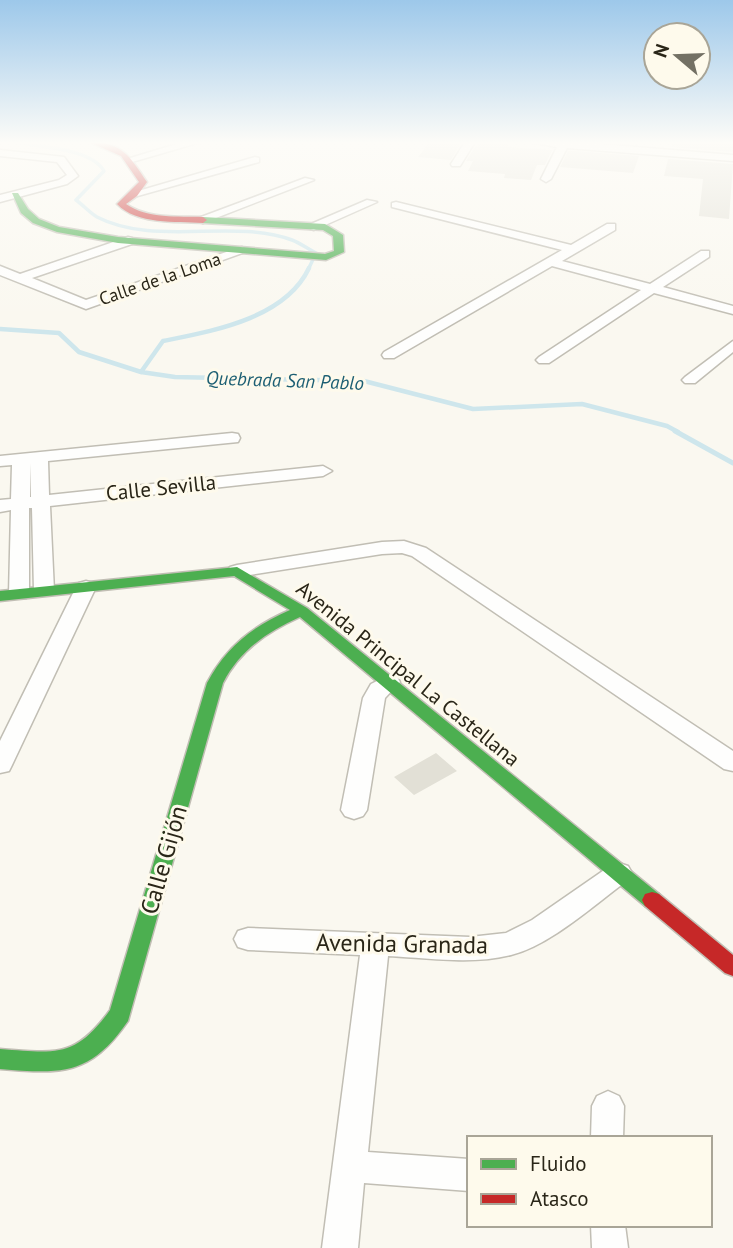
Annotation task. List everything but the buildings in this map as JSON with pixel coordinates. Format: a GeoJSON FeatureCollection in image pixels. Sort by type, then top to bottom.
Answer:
{"type":"FeatureCollection","features":[{"type":"Feature","properties":{"kind":"street"},"geometry":{"type":"LineString","coordinates":[[11,200],[36,221],[57,229],[128,241],[327,257],[339,252],[338,235],[326,227],[199,220],[127,211],[121,204],[126,200]]}},
{"type":"Feature","properties":{"kind":"street"},"geometry":{"type":"LineString","coordinates":[[199,220],[253,200]]}},
{"type":"Feature","properties":{"kind":"street"},"geometry":{"type":"LineString","coordinates":[[310,227],[371,202]]}},
{"type":"Feature","properties":{"kind":"street"},"geometry":{"type":"LineString","coordinates":[[396,205],[573,249]]}},
{"type":"Feature","properties":{"kind":"street"},"geometry":{"type":"LineString","coordinates":[[389,355],[611,228]]}},
{"type":"Feature","properties":{"kind":"street"},"geometry":{"type":"LineString","coordinates":[[20,278],[128,241]]}},
{"type":"Feature","properties":{"kind":"street","name":"Calle de la Loma"},"geometry":{"type":"LineString","coordinates":[[0,270],[86,305],[242,251]]}},
{"type":"Feature","properties":{"kind":"street"},"geometry":{"type":"LineString","coordinates":[[544,360],[705,254]]}},
{"type":"Feature","properties":{"kind":"street"},"geometry":{"type":"LineString","coordinates":[[551,262],[733,310]]}},
{"type":"Feature","properties":{"kind":"street"},"geometry":{"type":"LineString","coordinates":[[690,380],[733,345]]}},
{"type":"Feature","properties":{"kind":"street"},"geometry":{"type":"LineString","coordinates":[[0,461],[232,438]]}},
{"type":"Feature","properties":{"kind":"street"},"geometry":{"type":"LineString","coordinates":[[30,458],[41,501],[44,591]]}},
{"type":"Feature","properties":{"kind":"street"},"geometry":{"type":"LineString","coordinates":[[30,458],[20,503],[9,595],[237,571],[382,548],[404,547],[419,552],[733,762]]}},
{"type":"Feature","properties":{"kind":"street","name":"Calle Sevilla"},"geometry":{"type":"LineString","coordinates":[[0,506],[323,471]]}},
{"type":"Feature","properties":{"kind":"street","name":"Avenida Principal La Castellana"},"geometry":{"type":"LineString","coordinates":[[237,571],[302,611],[733,967]]}},
{"type":"Feature","properties":{"kind":"street"},"geometry":{"type":"LineString","coordinates":[[0,765],[86,587]]}},
{"type":"Feature","properties":{"kind":"street","name":"Calle Gijón"},"geometry":{"type":"LineString","coordinates":[[0,1059],[67,1063],[85,1055],[111,1031],[120,1014],[224,660],[244,640],[302,611]]}},
{"type":"Feature","properties":{"kind":"street"},"geometry":{"type":"LineString","coordinates":[[354,810],[374,698],[379,689],[389,682]]}},
{"type":"Feature","properties":{"kind":"street","name":"Avenida Granada"},"geometry":{"type":"LineString","coordinates":[[248,939],[470,948],[510,944],[542,929],[619,873]]}},
{"type":"Feature","properties":{"kind":"street"},"geometry":{"type":"LineString","coordinates":[[340,1248],[375,946]]}},
{"type":"Feature","properties":{"kind":"street"},"geometry":{"type":"LineString","coordinates":[[607,1136],[608,1106]]}},
{"type":"Feature","properties":{"kind":"street"},"geometry":{"type":"LineString","coordinates":[[349,1166],[467,1175]]}},
{"type":"Feature","properties":{"kind":"street"},"geometry":{"type":"LineString","coordinates":[[608,1227],[610,1248]]}},
{"type":"Feature","properties":{"kind":"waterway"},"geometry":{"type":"LineString","coordinates":[[76,200],[97,217],[120,226],[168,232],[244,231],[292,240],[316,253],[309,268]]}},
{"type":"Feature","properties":{"kind":"waterway"},"geometry":{"type":"LineString","coordinates":[[141,372],[163,341],[224,327],[265,311],[283,300],[298,285],[309,268]]}},
{"type":"Feature","properties":{"kind":"waterway","name":"Quebrada San Pablo"},"geometry":{"type":"LineString","coordinates":[[0,329],[59,333],[79,352],[141,372]]}},
{"type":"Feature","properties":{"kind":"waterway","name":"Quebrada San Pablo"},"geometry":{"type":"LineString","coordinates":[[141,372],[175,377],[364,381],[473,409],[582,404],[667,426],[678,432]]}},
{"type":"Feature","properties":{"kind":"waterway","name":"Quebrada San Pablo"},"geometry":{"type":"LineString","coordinates":[[675,431],[733,463]]}},
{"type":"Feature","properties":{"kind":"traffic: fast"},"geometry":{"type":"LineString","coordinates":[[18,200],[24,211],[36,221],[57,229],[118,240],[326,257],[339,252],[338,235],[325,227],[203,220]]}},
{"type":"Feature","properties":{"kind":"traffic: fast"},"geometry":{"type":"LineString","coordinates":[[0,596],[237,571],[302,611],[652,900]]}},
{"type":"Feature","properties":{"kind":"traffic: fast"},"geometry":{"type":"LineString","coordinates":[[0,1059],[39,1062],[69,1059],[95,1045],[120,1014],[215,683],[222,669],[240,647],[274,623],[302,611]]}},
{"type":"Feature","properties":{"kind":"traffic: jam"},"geometry":{"type":"LineString","coordinates":[[126,200],[121,204],[148,216],[203,220]]}},
{"type":"Feature","properties":{"kind":"traffic: jam"},"geometry":{"type":"LineString","coordinates":[[652,900],[733,967]]}}]}
